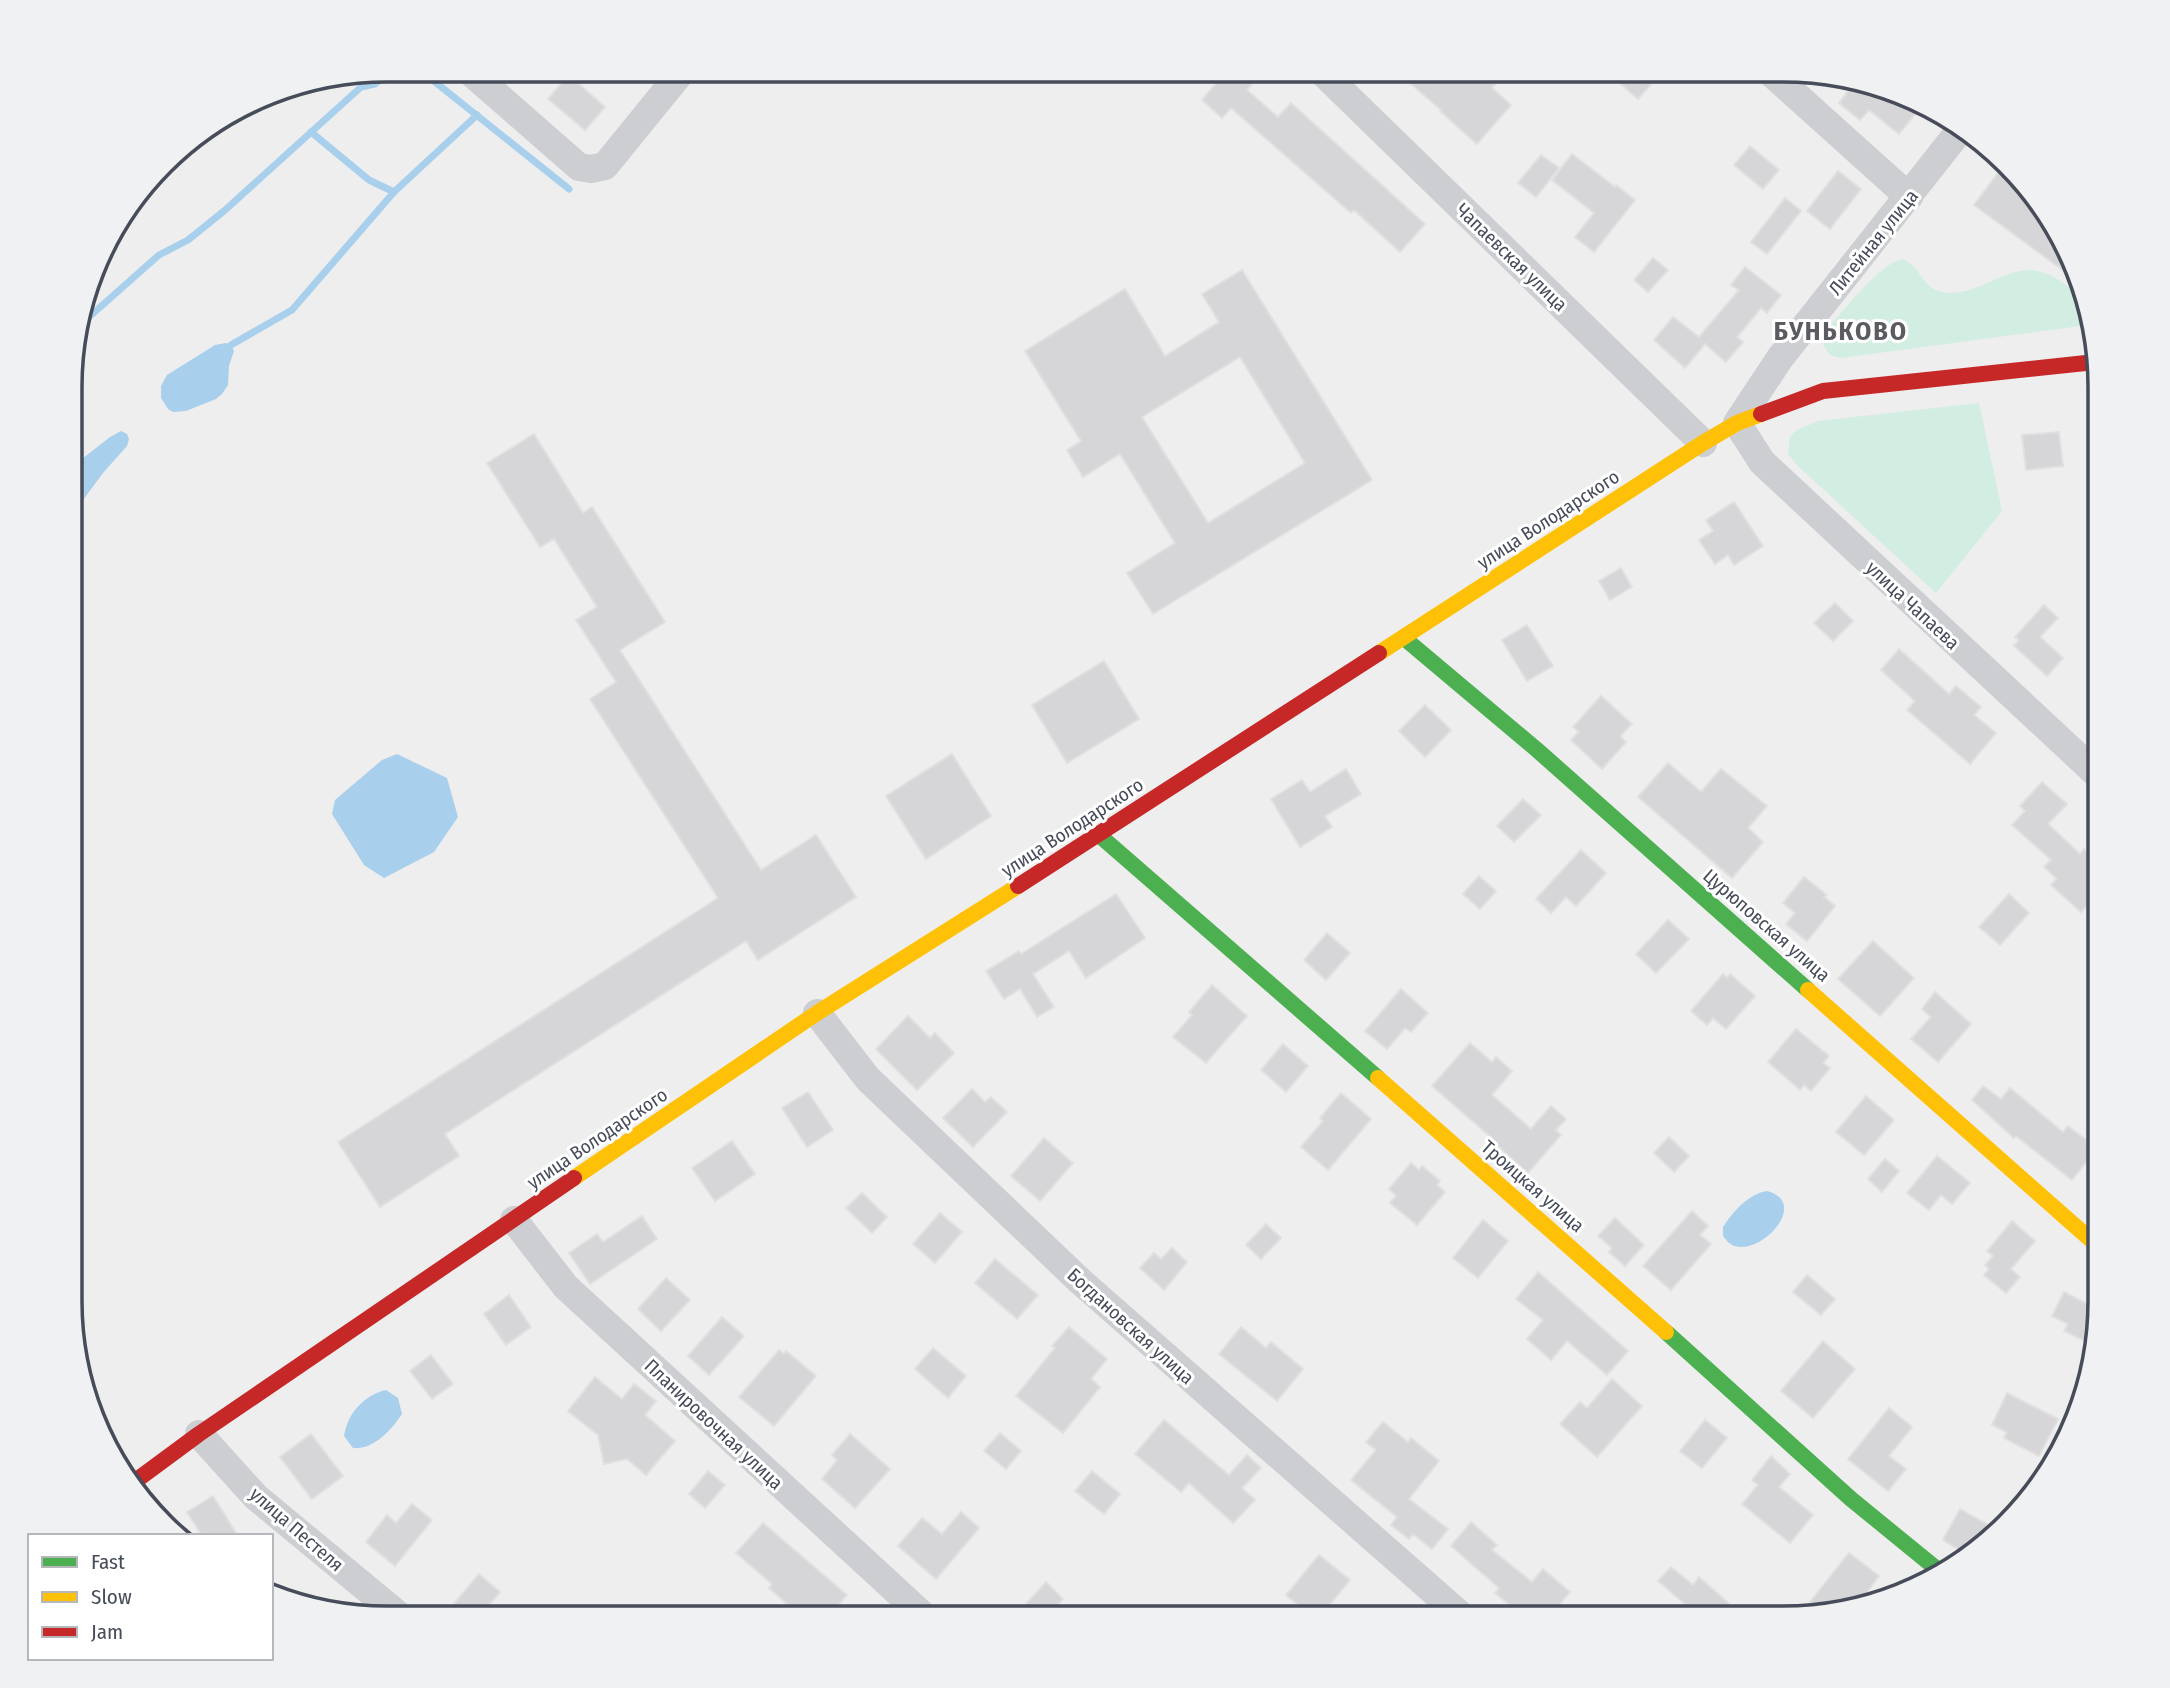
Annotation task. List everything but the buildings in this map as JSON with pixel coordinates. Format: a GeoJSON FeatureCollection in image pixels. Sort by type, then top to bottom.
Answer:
{"type":"FeatureCollection","features":[{"type":"Feature","properties":{"kind":"main road","name":"улица Володарского"},"geometry":{"type":"LineString","coordinates":[[139,1478],[199,1434],[817,1013],[1099,835],[1737,423],[1823,391],[2087,363]]}},
{"type":"Feature","properties":{"kind":"main road","name":"Цурюповская улица"},"geometry":{"type":"LineString","coordinates":[[1404,638],[1536,749],[2088,1237]]}},
{"type":"Feature","properties":{"kind":"main road","name":"Троицкая улица"},"geometry":{"type":"LineString","coordinates":[[1099,835],[1598,1271],[1851,1499],[1933,1566]]}},
{"type":"Feature","properties":{"kind":"street"},"geometry":{"type":"LineString","coordinates":[[482,82],[579,167],[591,169],[605,166],[673,82]]}},
{"type":"Feature","properties":{"kind":"street","name":"Чапаевская улица"},"geometry":{"type":"LineString","coordinates":[[1332,82],[1703,443]]}},
{"type":"Feature","properties":{"kind":"street"},"geometry":{"type":"LineString","coordinates":[[1781,82],[1909,197]]}},
{"type":"Feature","properties":{"kind":"street","name":"Литейная улица"},"geometry":{"type":"LineString","coordinates":[[1737,423],[1780,358],[1955,136]]}},
{"type":"Feature","properties":{"kind":"street","name":"улица Чапаева"},"geometry":{"type":"LineString","coordinates":[[1737,423],[1762,462],[2088,766]]}},
{"type":"Feature","properties":{"kind":"street","name":"Богдановская улица"},"geometry":{"type":"LineString","coordinates":[[817,1013],[868,1079],[1080,1282],[1450,1606]]}},
{"type":"Feature","properties":{"kind":"street","name":"Планировочная улица"},"geometry":{"type":"LineString","coordinates":[[514,1220],[566,1287],[913,1606]]}},
{"type":"Feature","properties":{"kind":"street","name":"улица Пестеля"},"geometry":{"type":"LineString","coordinates":[[199,1434],[256,1497],[388,1606]]}},
{"type":"Feature","properties":{"kind":"green space"},"geometry":{"type":"Polygon","coordinates":[[[1902,259],[1909,262],[1935,290],[1956,293],[2019,271],[2045,273],[2072,289],[2081,326],[1841,358],[1832,356],[1824,344],[1826,330],[1872,279],[1902,259]]]}},
{"type":"Feature","properties":{"kind":"green space"},"geometry":{"type":"Polygon","coordinates":[[[1979,403],[2002,511],[1936,593],[1788,454],[1790,436],[1818,421],[1979,403]]]}},
{"type":"Feature","properties":{"kind":"water"},"geometry":{"type":"Polygon","coordinates":[[[215,345],[231,345],[234,351],[229,366],[228,385],[222,394],[186,411],[173,412],[168,409],[161,398],[161,386],[167,375],[215,345]]]}},
{"type":"Feature","properties":{"kind":"water"},"geometry":{"type":"Polygon","coordinates":[[[121,431],[127,434],[127,446],[82,501],[82,459],[121,431]]]}},
{"type":"Feature","properties":{"kind":"water"},"geometry":{"type":"Polygon","coordinates":[[[82,734],[83,735],[82,771],[82,734]]]}},
{"type":"Feature","properties":{"kind":"water"},"geometry":{"type":"Polygon","coordinates":[[[397,754],[447,778],[458,817],[434,852],[384,878],[364,865],[332,814],[335,800],[382,760],[397,754]]]}},
{"type":"Feature","properties":{"kind":"water"},"geometry":{"type":"Polygon","coordinates":[[[1767,1191],[1779,1197],[1784,1206],[1783,1216],[1777,1226],[1757,1243],[1746,1247],[1731,1245],[1723,1236],[1723,1227],[1747,1200],[1767,1191]]]}},
{"type":"Feature","properties":{"kind":"water"},"geometry":{"type":"Polygon","coordinates":[[[386,1390],[398,1398],[402,1414],[388,1432],[375,1442],[361,1448],[353,1448],[344,1436],[349,1420],[364,1401],[386,1390]]]}},
{"type":"Feature","properties":{"kind":"waterway"},"geometry":{"type":"LineString","coordinates":[[435,82],[569,189]]}},
{"type":"Feature","properties":{"kind":"waterway"},"geometry":{"type":"LineString","coordinates":[[91,315],[159,255],[188,240],[224,211],[361,87],[377,83]]}},
{"type":"Feature","properties":{"kind":"waterway"},"geometry":{"type":"LineString","coordinates":[[311,132],[369,180],[394,192],[477,115]]}},
{"type":"Feature","properties":{"kind":"waterway"},"geometry":{"type":"LineString","coordinates":[[231,345],[292,310],[394,192]]}},
{"type":"Feature","properties":{"kind":"traffic: fast"},"geometry":{"type":"LineString","coordinates":[[1404,638],[1536,749],[1808,990]]}},
{"type":"Feature","properties":{"kind":"traffic: fast"},"geometry":{"type":"LineString","coordinates":[[1099,835],[1378,1078]]}},
{"type":"Feature","properties":{"kind":"traffic: fast"},"geometry":{"type":"LineString","coordinates":[[1666,1332],[1851,1499],[1933,1566]]}},
{"type":"Feature","properties":{"kind":"traffic: slow"},"geometry":{"type":"LineString","coordinates":[[1379,653],[1703,443],[1737,423],[1761,414]]}},
{"type":"Feature","properties":{"kind":"traffic: slow"},"geometry":{"type":"LineString","coordinates":[[574,1178],[817,1013],[1018,886]]}},
{"type":"Feature","properties":{"kind":"traffic: slow"},"geometry":{"type":"LineString","coordinates":[[1808,990],[2088,1237]]}},
{"type":"Feature","properties":{"kind":"traffic: slow"},"geometry":{"type":"LineString","coordinates":[[1378,1078],[1666,1332]]}},
{"type":"Feature","properties":{"kind":"traffic: jam"},"geometry":{"type":"LineString","coordinates":[[1761,414],[1823,391],[2087,363]]}},
{"type":"Feature","properties":{"kind":"traffic: jam"},"geometry":{"type":"LineString","coordinates":[[1018,886],[1379,653]]}},
{"type":"Feature","properties":{"kind":"traffic: jam"},"geometry":{"type":"LineString","coordinates":[[139,1478],[199,1434],[574,1178]]}},
{"type":"Feature","properties":{"kind":"district","name":"БУНЬКОВО"},"geometry":{"type":"Point","coordinates":[1841,331]}}]}
